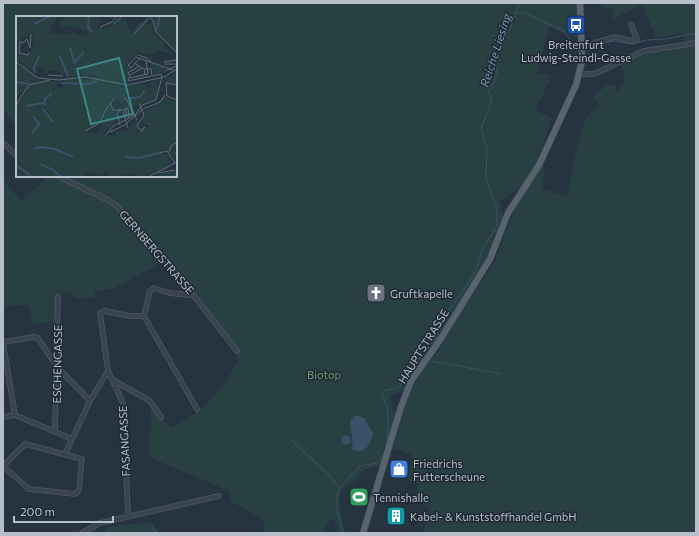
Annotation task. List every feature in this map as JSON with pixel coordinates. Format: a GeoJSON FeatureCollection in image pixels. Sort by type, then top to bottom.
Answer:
{"type":"FeatureCollection","features":[{"type":"Feature","properties":{"kind":"main road","name":"HAUPTSTRASSE"},"geometry":{"type":"LineString","coordinates":[[363,533],[408,387],[419,368],[440,340],[490,259],[508,213],[539,165],[580,74],[582,61],[580,3]]}},
{"type":"Feature","properties":{"kind":"street"},"geometry":{"type":"LineString","coordinates":[[581,47],[615,37],[632,41],[637,40],[631,24]]}},
{"type":"Feature","properties":{"kind":"street"},"geometry":{"type":"LineString","coordinates":[[580,74],[594,74],[644,50],[696,43]]}},
{"type":"Feature","properties":{"kind":"street"},"geometry":{"type":"LineString","coordinates":[[3,143],[16,155]]}},
{"type":"Feature","properties":{"kind":"street","name":"GERNBERGSTRASSE"},"geometry":{"type":"LineString","coordinates":[[60,177],[110,201],[117,206],[161,254],[237,351]]}},
{"type":"Feature","properties":{"kind":"street"},"geometry":{"type":"LineString","coordinates":[[192,293],[190,295],[172,294],[152,289],[150,291],[144,316],[197,409]]}},
{"type":"Feature","properties":{"kind":"street","name":"ESCHENGASSE"},"geometry":{"type":"LineString","coordinates":[[55,431],[58,298]]}},
{"type":"Feature","properties":{"kind":"street"},"geometry":{"type":"LineString","coordinates":[[66,454],[90,401],[108,371],[100,313],[105,311],[130,316],[144,316]]}},
{"type":"Feature","properties":{"kind":"street"},"geometry":{"type":"LineString","coordinates":[[15,415],[3,342],[34,337],[38,338],[57,367],[90,401]]}},
{"type":"Feature","properties":{"kind":"street","name":"FASANGASSE"},"geometry":{"type":"LineString","coordinates":[[108,371],[123,403],[128,515]]}},
{"type":"Feature","properties":{"kind":"street"},"geometry":{"type":"LineString","coordinates":[[113,380],[150,401],[161,417]]}},
{"type":"Feature","properties":{"kind":"street"},"geometry":{"type":"LineString","coordinates":[[3,417],[15,415],[72,439]]}},
{"type":"Feature","properties":{"kind":"street"},"geometry":{"type":"LineString","coordinates":[[25,444],[66,454],[82,459],[80,490],[76,494],[29,489],[3,466],[25,444]]}},
{"type":"Feature","properties":{"kind":"street"},"geometry":{"type":"LineString","coordinates":[[82,533],[100,522],[219,496]]}},
{"type":"Feature","properties":{"kind":"green space","name":"Biotop"},"geometry":{"type":"Polygon","coordinates":[[[3,3],[578,3],[577,38],[549,27],[537,73],[552,76],[535,110],[552,118],[538,158],[540,161],[526,183],[500,201],[504,222],[496,245],[465,306],[494,263],[514,210],[542,164],[545,170],[542,189],[567,196],[576,151],[586,118],[600,105],[592,97],[606,86],[616,85],[616,92],[625,81],[620,59],[686,42],[680,33],[656,38],[642,4],[612,20],[613,9],[601,7],[602,3],[696,3],[696,533],[423,533],[430,508],[414,500],[419,484],[408,481],[412,455],[393,448],[414,383],[422,370],[440,349],[445,340],[432,349],[407,389],[390,396],[396,421],[386,465],[366,469],[350,485],[342,489],[339,502],[345,533],[339,533],[336,522],[332,518],[321,533],[265,533],[264,520],[230,501],[229,491],[149,457],[151,406],[171,428],[203,408],[225,383],[237,362],[236,348],[165,261],[113,289],[95,291],[95,298],[76,298],[70,292],[56,295],[57,321],[31,324],[29,305],[3,306],[3,180],[21,201],[48,177],[177,177],[177,16],[16,16],[16,126],[3,109],[3,3]]]}},
{"type":"Feature","properties":{"kind":"green space"},"geometry":{"type":"Polygon","coordinates":[[[151,522],[159,533],[107,533],[106,527],[151,522]]]}},
{"type":"Feature","properties":{"kind":"water"},"geometry":{"type":"Polygon","coordinates":[[[356,415],[364,418],[373,433],[369,445],[360,451],[352,449],[350,427],[351,419],[356,415]]]}},
{"type":"Feature","properties":{"kind":"water"},"geometry":{"type":"Polygon","coordinates":[[[346,435],[351,440],[346,445],[341,440],[346,435]]]}},
{"type":"Feature","properties":{"kind":"waterway","name":"Reiche Liesing"},"geometry":{"type":"LineString","coordinates":[[343,533],[337,511],[337,495],[342,485],[360,466],[377,463],[384,453],[388,437],[388,414],[387,406],[382,393],[386,390],[398,388],[405,381],[417,362],[436,338],[443,316],[454,304],[471,279],[476,270],[482,250],[497,226],[497,209],[486,178],[487,148],[481,129],[492,100],[488,91],[497,76],[497,62],[519,3]]}},
{"type":"Feature","properties":{"kind":"waterway"},"geometry":{"type":"LineString","coordinates":[[517,13],[525,13],[564,31],[577,49]]}},
{"type":"Feature","properties":{"kind":"waterway"},"geometry":{"type":"LineString","coordinates":[[586,48],[611,41],[633,44],[646,40],[666,39],[696,33]]}},
{"type":"Feature","properties":{"kind":"waterway"},"geometry":{"type":"LineString","coordinates":[[432,361],[501,374]]}},
{"type":"Feature","properties":{"kind":"waterway"},"geometry":{"type":"LineString","coordinates":[[289,438],[329,475],[339,488]]}},
{"type":"Feature","properties":{"kind":"waterway"},"geometry":{"type":"LineString","coordinates":[[152,527],[157,533]]}},
{"type":"Feature","properties":{"kind":"place","name":"Breitenfurt Ludwig-Steindl-Gasse"},"geometry":{"type":"Point","coordinates":[576,25]}},
{"type":"Feature","properties":{"kind":"place","name":"Gruftkapelle"},"geometry":{"type":"Point","coordinates":[376,293]}},
{"type":"Feature","properties":{"kind":"place","name":"Friedrichs Futterscheune"},"geometry":{"type":"Point","coordinates":[399,469]}},
{"type":"Feature","properties":{"kind":"place","name":"Tennishalle"},"geometry":{"type":"Point","coordinates":[359,497]}},
{"type":"Feature","properties":{"kind":"place","name":"Kabel- & Kunststoffhandel GmbH"},"geometry":{"type":"Point","coordinates":[396,516]}}]}
